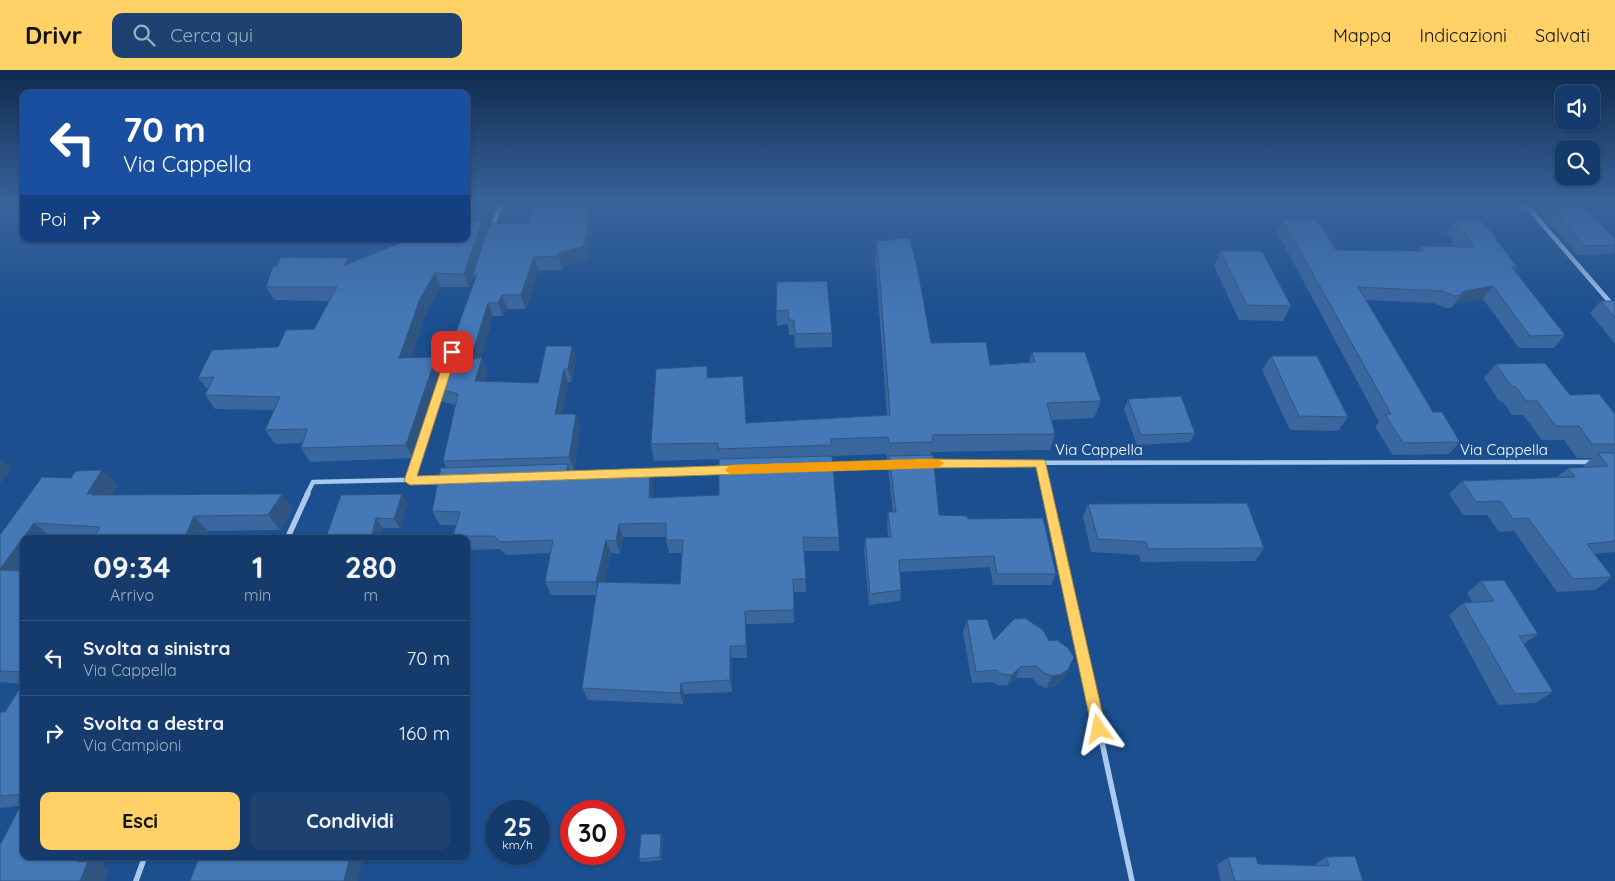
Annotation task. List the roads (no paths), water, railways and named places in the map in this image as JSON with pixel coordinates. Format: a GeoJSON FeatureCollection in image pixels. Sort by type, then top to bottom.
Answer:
{"type":"FeatureCollection","features":[{"type":"Feature","properties":{"kind":"street"},"geometry":{"type":"LineString","coordinates":[[1558,242],[1615,308]]}},
{"type":"Feature","properties":{"kind":"street"},"geometry":{"type":"LineString","coordinates":[[410,481],[422,444]]}},
{"type":"Feature","properties":{"kind":"street","name":"Via Cappella"},"geometry":{"type":"LineString","coordinates":[[921,463],[1595,462]]}},
{"type":"Feature","properties":{"kind":"street"},"geometry":{"type":"LineString","coordinates":[[1041,463],[1132,881]]}},
{"type":"Feature","properties":{"kind":"street"},"geometry":{"type":"LineString","coordinates":[[823,466],[901,464]]}},
{"type":"Feature","properties":{"kind":"street"},"geometry":{"type":"LineString","coordinates":[[636,473],[734,470]]}},
{"type":"Feature","properties":{"kind":"street"},"geometry":{"type":"LineString","coordinates":[[289,535],[313,482],[449,479]]}},
{"type":"Feature","properties":{"kind":"street"},"geometry":{"type":"LineString","coordinates":[[136,881],[144,860]]}}]}
